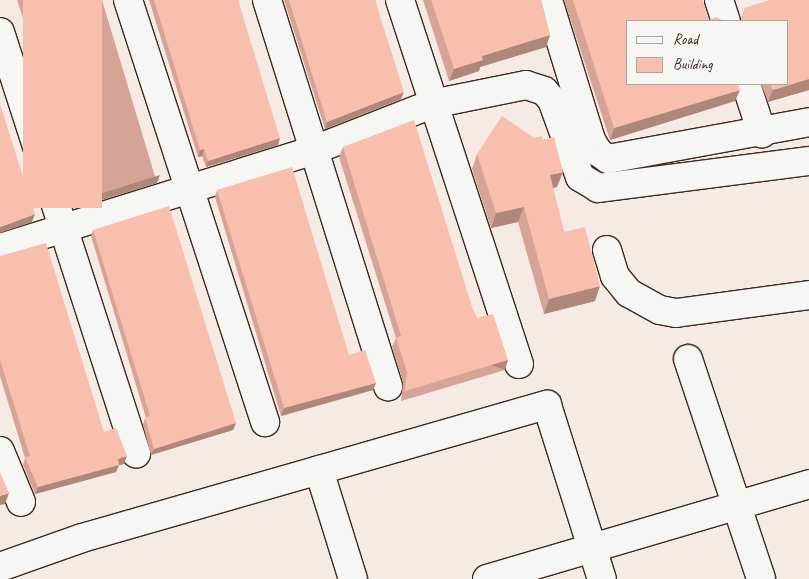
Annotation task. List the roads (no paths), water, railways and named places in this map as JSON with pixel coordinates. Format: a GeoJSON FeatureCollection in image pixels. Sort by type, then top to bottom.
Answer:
{"type":"FeatureCollection","features":[{"type":"Feature","properties":{"kind":"street"},"geometry":{"type":"LineString","coordinates":[[128,0],[188,190],[265,422]]}},
{"type":"Feature","properties":{"kind":"street"},"geometry":{"type":"LineString","coordinates":[[267,0],[388,386]]}},
{"type":"Feature","properties":{"kind":"street"},"geometry":{"type":"LineString","coordinates":[[400,0],[432,104],[519,364]]}},
{"type":"Feature","properties":{"kind":"street"},"geometry":{"type":"LineString","coordinates":[[548,0],[591,140],[598,152],[608,159],[762,133],[809,122]]}},
{"type":"Feature","properties":{"kind":"street"},"geometry":{"type":"LineString","coordinates":[[719,0],[726,20]]}},
{"type":"Feature","properties":{"kind":"street"},"geometry":{"type":"LineString","coordinates":[[0,32],[136,454]]}},
{"type":"Feature","properties":{"kind":"street"},"geometry":{"type":"LineString","coordinates":[[0,248],[314,150],[432,104],[526,85],[544,91],[552,100],[580,177],[598,188],[809,161]]}},
{"type":"Feature","properties":{"kind":"street"},"geometry":{"type":"LineString","coordinates":[[746,85],[762,133]]}},
{"type":"Feature","properties":{"kind":"street"},"geometry":{"type":"LineString","coordinates":[[607,250],[615,276],[629,292],[668,312],[676,313],[809,295]]}},
{"type":"Feature","properties":{"kind":"street"},"geometry":{"type":"LineString","coordinates":[[688,359],[760,578]]}},
{"type":"Feature","properties":{"kind":"street"},"geometry":{"type":"LineString","coordinates":[[0,567],[82,538],[546,405],[590,548],[602,579]]}},
{"type":"Feature","properties":{"kind":"street"},"geometry":{"type":"LineString","coordinates":[[0,451],[21,502]]}},
{"type":"Feature","properties":{"kind":"street"},"geometry":{"type":"LineString","coordinates":[[319,470],[353,579]]}},
{"type":"Feature","properties":{"kind":"street"},"geometry":{"type":"LineString","coordinates":[[487,579],[809,484]]}}]}
